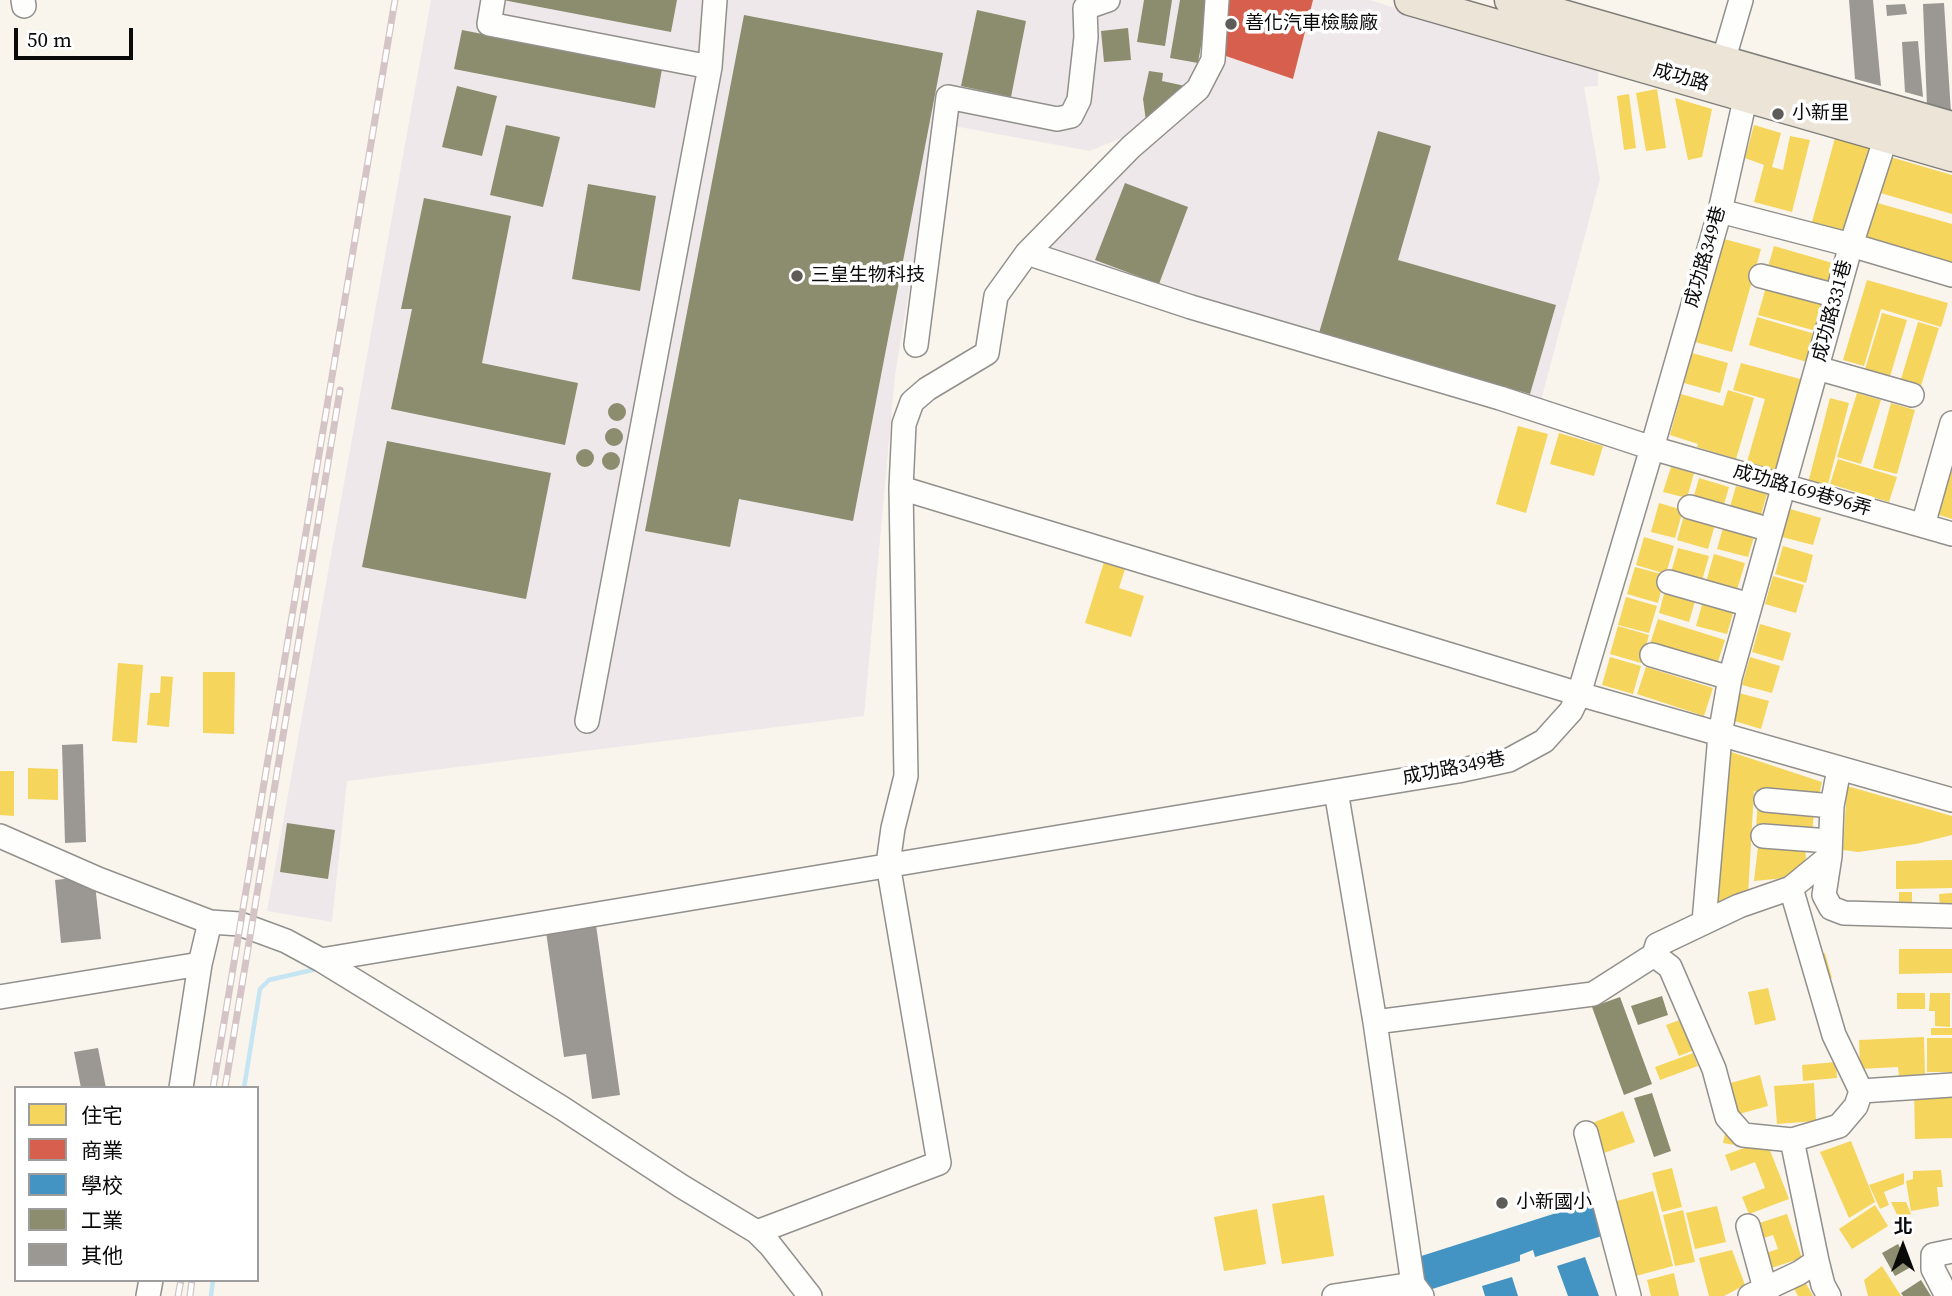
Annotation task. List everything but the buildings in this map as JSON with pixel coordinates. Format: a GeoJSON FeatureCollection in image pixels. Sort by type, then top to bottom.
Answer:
{"type":"FeatureCollection","features":[{"type":"Feature","properties":{"kind":"main road","name":"成功路"},"geometry":{"type":"LineString","coordinates":[[1410,0],[1719,74]]}},
{"type":"Feature","properties":{"kind":"main road","name":"成功路"},"geometry":{"type":"LineString","coordinates":[[1510,0],[1748,83],[1886,137],[1952,156]]}},
{"type":"Feature","properties":{"kind":"main road","name":"成功路"},"geometry":{"type":"LineString","coordinates":[[1748,83],[1952,127]]}},
{"type":"Feature","properties":{"kind":"street"},"geometry":{"type":"LineString","coordinates":[[493,0],[489,24],[710,67]]}},
{"type":"Feature","properties":{"kind":"street"},"geometry":{"type":"LineString","coordinates":[[587,721],[710,67],[716,0]]}},
{"type":"Feature","properties":{"kind":"street"},"geometry":{"type":"LineString","coordinates":[[916,345],[948,97],[1057,119],[1071,116],[1079,100],[1086,37],[1085,8],[1108,0]]}},
{"type":"Feature","properties":{"kind":"street"},"geometry":{"type":"LineString","coordinates":[[757,1232],[939,1163],[888,864],[893,828],[906,776],[901,488],[904,424],[912,402],[927,389],[987,353],[996,296],[1027,253],[1131,146],[1198,89],[1213,60],[1217,0]]}},
{"type":"Feature","properties":{"kind":"street"},"geometry":{"type":"LineString","coordinates":[[1719,74],[1741,0]]}},
{"type":"Feature","properties":{"kind":"street","name":"成功路349巷"},"geometry":{"type":"LineString","coordinates":[[321,960],[1458,771],[1510,760],[1544,741],[1565,718],[1578,694],[1720,211],[1748,83]]}},
{"type":"Feature","properties":{"kind":"street","name":"成功路331巷"},"geometry":{"type":"LineString","coordinates":[[1704,922],[1720,735],[1730,678],[1851,245],[1886,137]]}},
{"type":"Feature","properties":{"kind":"street"},"geometry":{"type":"LineString","coordinates":[[1720,211],[1952,275]]}},
{"type":"Feature","properties":{"kind":"street","name":"成功路169巷96弄"},"geometry":{"type":"LineString","coordinates":[[1027,253],[1191,307],[1500,398],[1652,448],[1952,534]]}},
{"type":"Feature","properties":{"kind":"street"},"geometry":{"type":"LineString","coordinates":[[1761,276],[1837,296]]}},
{"type":"Feature","properties":{"kind":"street"},"geometry":{"type":"LineString","coordinates":[[1817,368],[1912,396]]}},
{"type":"Feature","properties":{"kind":"street"},"geometry":{"type":"LineString","coordinates":[[1923,526],[1952,423]]}},
{"type":"Feature","properties":{"kind":"street"},"geometry":{"type":"LineString","coordinates":[[901,488],[1578,694],[1952,800]]}},
{"type":"Feature","properties":{"kind":"street"},"geometry":{"type":"LineString","coordinates":[[1690,508],[1771,530]]}},
{"type":"Feature","properties":{"kind":"street"},"geometry":{"type":"LineString","coordinates":[[1669,582],[1750,606]]}},
{"type":"Feature","properties":{"kind":"street"},"geometry":{"type":"LineString","coordinates":[[1652,655],[1730,678]]}},
{"type":"Feature","properties":{"kind":"street"},"geometry":{"type":"LineString","coordinates":[[1839,769],[1832,806],[1824,895],[1830,908],[1844,913],[1952,916]]}},
{"type":"Feature","properties":{"kind":"street"},"geometry":{"type":"LineString","coordinates":[[1334,1296],[1418,1290],[1336,791]]}},
{"type":"Feature","properties":{"kind":"street"},"geometry":{"type":"LineString","coordinates":[[1766,800],[1832,806]]}},
{"type":"Feature","properties":{"kind":"street"},"geometry":{"type":"LineString","coordinates":[[0,836],[98,880],[210,922],[240,925],[286,941],[321,960],[757,1232],[810,1296]]}},
{"type":"Feature","properties":{"kind":"street"},"geometry":{"type":"LineString","coordinates":[[1763,836],[1829,849]]}},
{"type":"Feature","properties":{"kind":"street"},"geometry":{"type":"LineString","coordinates":[[1375,1022],[1594,994],[1654,956],[1657,945],[1739,906],[1791,888],[1829,849]]}},
{"type":"Feature","properties":{"kind":"street"},"geometry":{"type":"LineString","coordinates":[[1654,956],[1670,967],[1714,1069],[1727,1117],[1743,1135],[1792,1140],[1839,1126],[1856,1106],[1861,1091],[1834,1035],[1791,888]]}},
{"type":"Feature","properties":{"kind":"street"},"geometry":{"type":"LineString","coordinates":[[181,1086],[200,964],[210,922]]}},
{"type":"Feature","properties":{"kind":"street"},"geometry":{"type":"LineString","coordinates":[[0,997],[200,964]]}},
{"type":"Feature","properties":{"kind":"street"},"geometry":{"type":"LineString","coordinates":[[1861,1091],[1952,1085]]}},
{"type":"Feature","properties":{"kind":"street"},"geometry":{"type":"LineString","coordinates":[[1586,1133],[1629,1296]]}},
{"type":"Feature","properties":{"kind":"street"},"geometry":{"type":"LineString","coordinates":[[1792,1140],[1817,1261],[1823,1285],[1829,1296]]}},
{"type":"Feature","properties":{"kind":"street"},"geometry":{"type":"LineString","coordinates":[[1748,1226],[1760,1293],[1817,1261]]}},
{"type":"Feature","properties":{"kind":"street"},"geometry":{"type":"LineString","coordinates":[[1947,1296],[1933,1269],[1933,1255],[1952,1251]]}},
{"type":"Feature","properties":{"kind":"shaded area"},"geometry":{"type":"Polygon","coordinates":[[[431,0],[1214,0],[1209,58],[1194,86],[1136,132],[1090,151],[937,123],[895,375],[864,716],[347,781],[332,922],[267,911],[431,0]]]}},
{"type":"Feature","properties":{"kind":"shaded area"},"geometry":{"type":"Polygon","coordinates":[[[1222,0],[1369,0],[1598,68],[1598,86],[1584,87],[1600,179],[1540,404],[1040,253],[1206,91],[1222,0]]]}},
{"type":"Feature","properties":{"kind":"waterway"},"geometry":{"type":"LineString","coordinates":[[244,1086],[260,989],[269,980],[312,970]]}},
{"type":"Feature","properties":{"kind":"waterway"},"geometry":{"type":"LineString","coordinates":[[211,1296],[213,1282]]}},
{"type":"Feature","properties":{"kind":"railway"},"geometry":{"type":"LineString","coordinates":[[213,1086],[395,0]]}},
{"type":"Feature","properties":{"kind":"railway"},"geometry":{"type":"LineString","coordinates":[[225,1086],[340,390]]}},
{"type":"Feature","properties":{"kind":"railway"},"geometry":{"type":"LineString","coordinates":[[178,1296],[181,1282]]}},
{"type":"Feature","properties":{"kind":"railway"},"geometry":{"type":"LineString","coordinates":[[190,1296],[192,1282]]}},
{"type":"Feature","properties":{"kind":"place","name":"善化汽車檢驗廠"},"geometry":{"type":"Point","coordinates":[1231,24]}},
{"type":"Feature","properties":{"kind":"place","name":"小新里"},"geometry":{"type":"Point","coordinates":[1778,114]}},
{"type":"Feature","properties":{"kind":"place","name":"三皇生物科技"},"geometry":{"type":"Point","coordinates":[797,276]}},
{"type":"Feature","properties":{"kind":"place","name":"小新國小"},"geometry":{"type":"Point","coordinates":[1502,1203]}}]}
